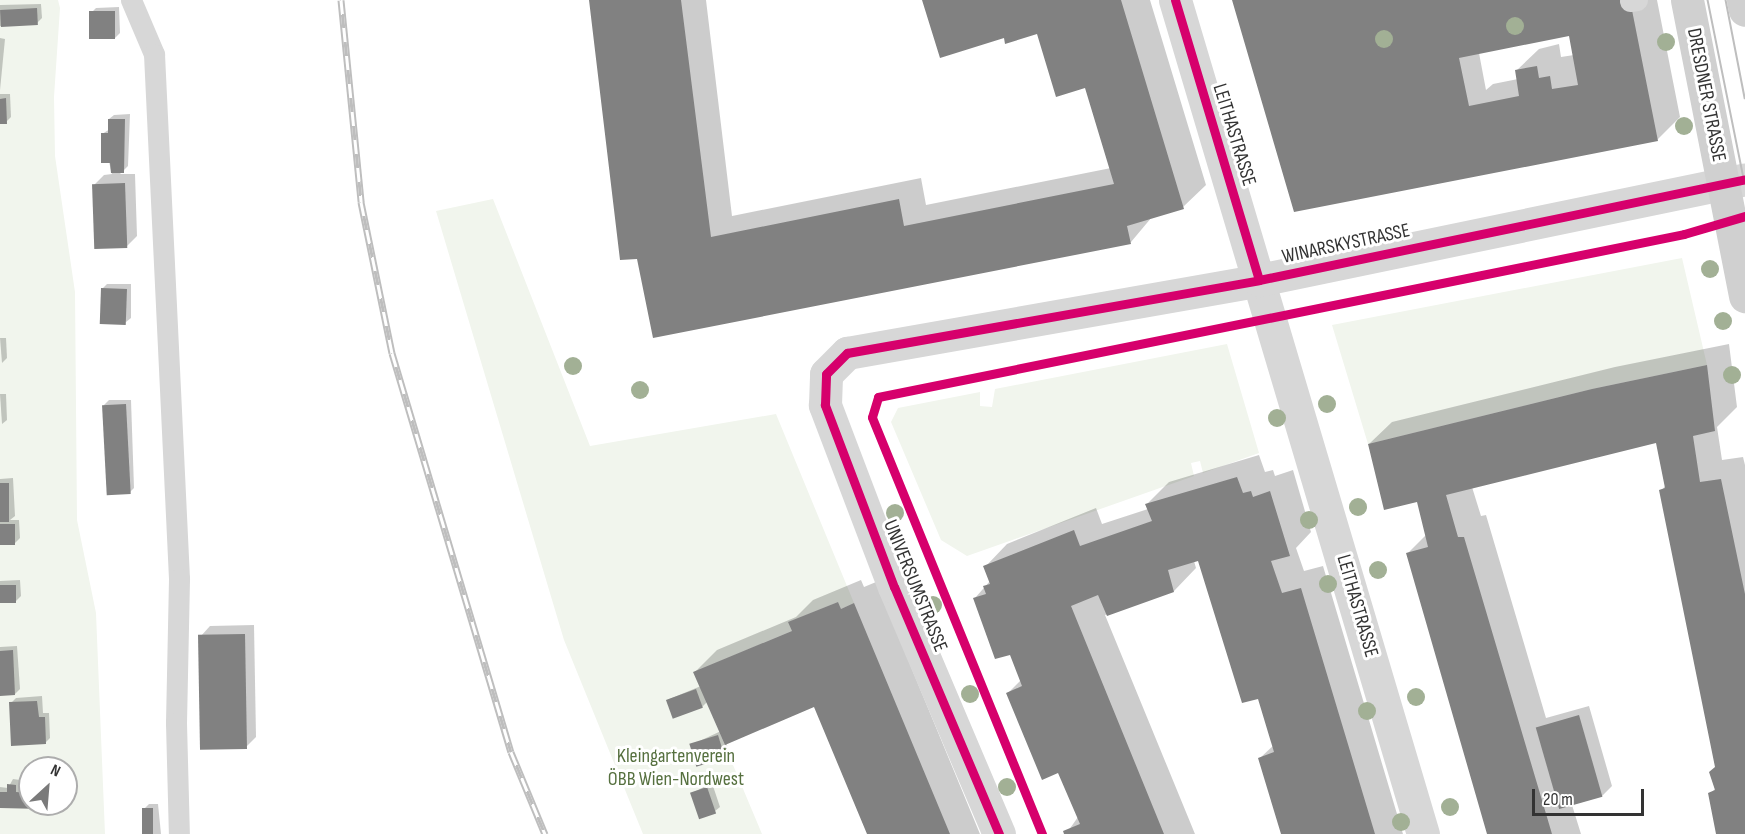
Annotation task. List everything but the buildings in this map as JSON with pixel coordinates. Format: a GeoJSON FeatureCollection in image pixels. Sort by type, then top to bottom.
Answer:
{"type":"FeatureCollection","features":[{"type":"Feature","properties":{"kind":"main road","name":"DRESDNER STRASSE"},"geometry":{"type":"LineString","coordinates":[[1687,0],[1738,186],[1745,296]]}},
{"type":"Feature","properties":{"kind":"main road"},"geometry":{"type":"LineString","coordinates":[[1743,0],[1745,10]]}},
{"type":"Feature","properties":{"kind":"street","name":"LEITHASTRASSE"},"geometry":{"type":"LineString","coordinates":[[1175,0],[1423,834]]}},
{"type":"Feature","properties":{"kind":"street","name":"WINARSKYSTRASSE"},"geometry":{"type":"LineString","coordinates":[[847,353],[1259,280],[1738,186]]}},
{"type":"Feature","properties":{"kind":"street","name":"UNIVERSUMSTRASSE"},"geometry":{"type":"LineString","coordinates":[[847,353],[826,374],[825,405],[894,587],[999,834]]}},
{"type":"Feature","properties":{"kind":"lane"},"geometry":{"type":"LineString","coordinates":[[131,0],[154,54],[179,579],[176,723],[179,834]]}},
{"type":"Feature","properties":{"kind":"green space"},"geometry":{"type":"Polygon","coordinates":[[[0,0],[58,0],[60,8],[54,97],[55,156],[75,292],[77,520],[96,613],[105,834],[0,834],[0,0]]]}},
{"type":"Feature","properties":{"kind":"green space","name":"Kleingartenverein ÖBB Wien-Nordwest"},"geometry":{"type":"Polygon","coordinates":[[[493,199],[590,446],[776,414],[854,603],[841,609],[838,602],[789,622],[792,631],[694,672],[762,834],[643,834],[564,640],[436,211],[493,199]]]}},
{"type":"Feature","properties":{"kind":"green space"},"geometry":{"type":"Polygon","coordinates":[[[1682,258],[1707,365],[1592,389],[1368,444],[1332,325],[1682,258]]]}},
{"type":"Feature","properties":{"kind":"green space"},"geometry":{"type":"Polygon","coordinates":[[[1227,344],[1259,453],[1203,473],[1200,461],[1191,463],[1194,476],[967,556],[941,540],[891,422],[898,408],[980,392],[980,406],[992,407],[995,389],[1227,344]]]}},
{"type":"Feature","properties":{"kind":"tram line"},"geometry":{"type":"LineString","coordinates":[[1708,0],[1745,183]]}},
{"type":"Feature","properties":{"kind":"tram line"},"geometry":{"type":"LineString","coordinates":[[1726,0],[1745,98]]}},
{"type":"Feature","properties":{"kind":"railway"},"geometry":{"type":"LineString","coordinates":[[341,0],[361,202],[392,353],[511,752],[545,834]]}},
{"type":"Feature","properties":{"kind":"cycle path"},"geometry":{"type":"LineString","coordinates":[[1175,0],[1259,280]]}},
{"type":"Feature","properties":{"kind":"cycle path"},"geometry":{"type":"LineString","coordinates":[[999,834],[894,587],[825,405],[826,374],[847,353],[1259,280],[1745,179]]}},
{"type":"Feature","properties":{"kind":"cycle path"},"geometry":{"type":"LineString","coordinates":[[1042,834],[872,417],[878,397],[1684,234],[1745,216]]}}]}
